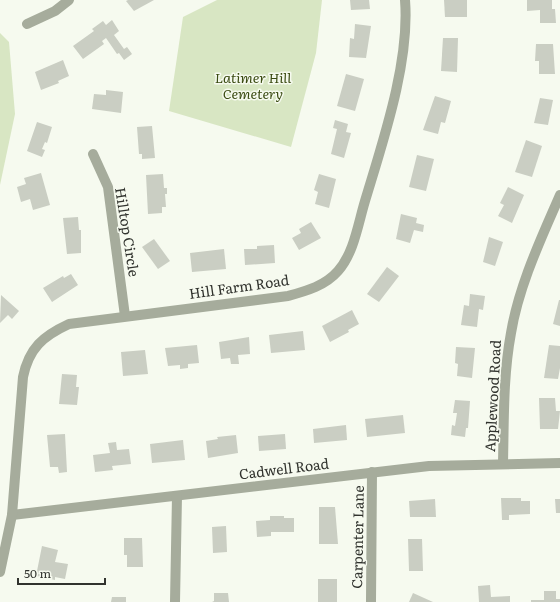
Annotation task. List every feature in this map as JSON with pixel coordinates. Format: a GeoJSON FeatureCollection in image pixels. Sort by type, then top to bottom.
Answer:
{"type":"FeatureCollection","features":[{"type":"Feature","properties":{"kind":"street"},"geometry":{"type":"LineString","coordinates":[[27,24],[55,11],[69,0]]}},
{"type":"Feature","properties":{"kind":"street","name":"Hill Farm Road"},"geometry":{"type":"LineString","coordinates":[[0,572],[12,515],[23,377],[26,362],[37,344],[50,332],[69,324],[288,296],[308,291],[324,283],[338,271],[350,252],[383,139],[402,62],[406,13],[405,0]]}},
{"type":"Feature","properties":{"kind":"street","name":"Hilltop Circle"},"geometry":{"type":"LineString","coordinates":[[93,154],[108,187],[125,316]]}},
{"type":"Feature","properties":{"kind":"street","name":"Applewood Road"},"geometry":{"type":"LineString","coordinates":[[503,463],[505,386],[511,332],[533,257],[560,195]]}},
{"type":"Feature","properties":{"kind":"street","name":"Cadwell Road"},"geometry":{"type":"LineString","coordinates":[[12,515],[429,466],[503,463],[560,463]]}},
{"type":"Feature","properties":{"kind":"street","name":"Carpenter Lane"},"geometry":{"type":"LineString","coordinates":[[371,602],[372,472]]}},
{"type":"Feature","properties":{"kind":"street"},"geometry":{"type":"LineString","coordinates":[[175,602],[177,496]]}},
{"type":"Feature","properties":{"kind":"green space","name":"Latimer Hill Cemetery"},"geometry":{"type":"Polygon","coordinates":[[[217,0],[322,0],[316,53],[291,147],[169,111],[183,17],[217,0]]]}},
{"type":"Feature","properties":{"kind":"green space"},"geometry":{"type":"Polygon","coordinates":[[[0,33],[9,42],[15,114],[0,185],[0,33]]]}},
{"type":"Feature","properties":{"kind":"building"},"geometry":{"type":"Polygon","coordinates":[[[154,0],[134,11],[126,1],[154,0]]]}},
{"type":"Feature","properties":{"kind":"building"},"geometry":{"type":"Polygon","coordinates":[[[350,0],[369,0],[370,9],[351,10],[350,0]]]}},
{"type":"Feature","properties":{"kind":"building"},"geometry":{"type":"Polygon","coordinates":[[[444,0],[467,0],[467,17],[445,17],[444,0]]]}},
{"type":"Feature","properties":{"kind":"building"},"geometry":{"type":"Polygon","coordinates":[[[527,0],[552,0],[552,9],[555,9],[556,23],[540,23],[540,10],[527,11],[527,0]]]}},
{"type":"Feature","properties":{"kind":"building"},"geometry":{"type":"Polygon","coordinates":[[[112,20],[119,31],[114,35],[124,49],[127,47],[132,54],[124,60],[119,53],[117,54],[106,38],[102,41],[104,44],[83,59],[73,46],[94,31],[92,29],[103,21],[106,25],[112,20]]]}},
{"type":"Feature","properties":{"kind":"building"},"geometry":{"type":"Polygon","coordinates":[[[355,24],[371,26],[366,58],[349,57],[350,38],[354,39],[355,24]]]}},
{"type":"Feature","properties":{"kind":"building"},"geometry":{"type":"Polygon","coordinates":[[[443,38],[458,38],[457,72],[441,71],[443,38]]]}},
{"type":"Feature","properties":{"kind":"building"},"geometry":{"type":"Polygon","coordinates":[[[536,44],[553,44],[555,74],[539,74],[539,61],[535,61],[536,44]]]}},
{"type":"Feature","properties":{"kind":"building"},"geometry":{"type":"Polygon","coordinates":[[[63,60],[69,76],[58,81],[59,83],[41,90],[35,72],[63,60]]]}},
{"type":"Feature","properties":{"kind":"building"},"geometry":{"type":"Polygon","coordinates":[[[346,74],[364,79],[355,111],[337,106],[346,74]]]}},
{"type":"Feature","properties":{"kind":"building"},"geometry":{"type":"Polygon","coordinates":[[[106,90],[123,92],[121,113],[92,109],[94,94],[106,95],[106,90]]]}},
{"type":"Feature","properties":{"kind":"building"},"geometry":{"type":"Polygon","coordinates":[[[435,96],[451,101],[445,123],[441,122],[438,134],[423,130],[435,96]]]}},
{"type":"Feature","properties":{"kind":"building"},"geometry":{"type":"Polygon","coordinates":[[[540,98],[553,100],[548,125],[534,123],[540,98]]]}},
{"type":"Feature","properties":{"kind":"building"},"geometry":{"type":"Polygon","coordinates":[[[335,120],[348,124],[346,132],[351,133],[344,158],[331,154],[337,129],[333,128],[335,120]]]}},
{"type":"Feature","properties":{"kind":"building"},"geometry":{"type":"Polygon","coordinates":[[[37,122],[52,127],[47,143],[45,142],[42,149],[45,150],[42,157],[27,151],[37,122]]]}},
{"type":"Feature","properties":{"kind":"building"},"geometry":{"type":"Polygon","coordinates":[[[152,126],[155,158],[142,159],[142,154],[139,154],[137,127],[152,126]]]}},
{"type":"Feature","properties":{"kind":"building"},"geometry":{"type":"Polygon","coordinates":[[[526,140],[542,146],[532,177],[515,172],[526,140]]]}},
{"type":"Feature","properties":{"kind":"building"},"geometry":{"type":"Polygon","coordinates":[[[417,155],[434,159],[426,191],[409,187],[417,155]]]}},
{"type":"Feature","properties":{"kind":"building"},"geometry":{"type":"Polygon","coordinates":[[[41,173],[50,205],[33,210],[30,199],[21,202],[17,187],[26,184],[24,178],[41,173]]]}},
{"type":"Feature","properties":{"kind":"building"},"geometry":{"type":"Polygon","coordinates":[[[163,174],[164,188],[167,188],[167,194],[165,194],[166,207],[162,207],[162,213],[148,214],[146,175],[163,174]]]}},
{"type":"Feature","properties":{"kind":"building"},"geometry":{"type":"Polygon","coordinates":[[[319,174],[336,179],[329,208],[315,204],[318,192],[314,190],[319,174]]]}},
{"type":"Feature","properties":{"kind":"building"},"geometry":{"type":"Polygon","coordinates":[[[508,187],[524,195],[512,223],[498,216],[504,205],[500,203],[508,187]]]}},
{"type":"Feature","properties":{"kind":"building"},"geometry":{"type":"Polygon","coordinates":[[[401,214],[417,218],[416,223],[424,225],[423,232],[414,230],[410,243],[396,239],[401,214]]]}},
{"type":"Feature","properties":{"kind":"building"},"geometry":{"type":"Polygon","coordinates":[[[78,217],[79,230],[81,230],[81,253],[67,254],[63,218],[78,217]]]}},
{"type":"Feature","properties":{"kind":"building"},"geometry":{"type":"Polygon","coordinates":[[[311,222],[321,238],[299,250],[292,238],[301,233],[299,229],[311,222]]]}},
{"type":"Feature","properties":{"kind":"building"},"geometry":{"type":"Polygon","coordinates":[[[489,237],[503,242],[495,266],[483,262],[489,237]]]}},
{"type":"Feature","properties":{"kind":"building"},"geometry":{"type":"Polygon","coordinates":[[[154,239],[170,261],[158,269],[142,247],[154,239]]]}},
{"type":"Feature","properties":{"kind":"building"},"geometry":{"type":"Polygon","coordinates":[[[274,245],[275,263],[245,265],[244,249],[257,249],[257,246],[274,245]]]}},
{"type":"Feature","properties":{"kind":"building"},"geometry":{"type":"Polygon","coordinates":[[[224,249],[226,269],[192,272],[190,253],[224,249]]]}},
{"type":"Feature","properties":{"kind":"building"},"geometry":{"type":"Polygon","coordinates":[[[387,267],[399,276],[379,302],[367,294],[387,267]]]}},
{"type":"Feature","properties":{"kind":"building"},"geometry":{"type":"Polygon","coordinates":[[[71,274],[78,285],[52,302],[43,288],[63,276],[64,278],[71,274]]]}},
{"type":"Feature","properties":{"kind":"building"},"geometry":{"type":"Polygon","coordinates":[[[470,294],[485,296],[483,310],[479,309],[477,327],[461,325],[464,305],[469,306],[470,294]]]}},
{"type":"Feature","properties":{"kind":"building"},"geometry":{"type":"Polygon","coordinates":[[[1,295],[19,311],[12,319],[8,315],[0,323],[1,295]]]}},
{"type":"Feature","properties":{"kind":"building"},"geometry":{"type":"Polygon","coordinates":[[[560,300],[560,326],[553,324],[560,300]]]}},
{"type":"Feature","properties":{"kind":"building"},"geometry":{"type":"Polygon","coordinates":[[[352,310],[359,324],[348,330],[349,332],[330,342],[322,326],[352,310]]]}},
{"type":"Feature","properties":{"kind":"building"},"geometry":{"type":"Polygon","coordinates":[[[303,331],[305,350],[271,353],[269,335],[303,331]]]}},
{"type":"Feature","properties":{"kind":"building"},"geometry":{"type":"Polygon","coordinates":[[[249,337],[250,354],[238,355],[239,364],[231,364],[230,358],[221,359],[219,342],[249,337]]]}},
{"type":"Feature","properties":{"kind":"building"},"geometry":{"type":"Polygon","coordinates":[[[197,345],[199,363],[188,364],[188,368],[180,369],[180,365],[168,366],[165,348],[197,345]]]}},
{"type":"Feature","properties":{"kind":"building"},"geometry":{"type":"Polygon","coordinates":[[[549,345],[560,346],[560,368],[558,379],[544,378],[549,345]]]}},
{"type":"Feature","properties":{"kind":"building"},"geometry":{"type":"Polygon","coordinates":[[[456,347],[475,348],[472,378],[457,376],[458,364],[455,363],[456,347]]]}},
{"type":"Feature","properties":{"kind":"building"},"geometry":{"type":"Polygon","coordinates":[[[145,350],[148,374],[123,376],[121,352],[145,350]]]}},
{"type":"Feature","properties":{"kind":"building"},"geometry":{"type":"Polygon","coordinates":[[[62,374],[77,375],[76,387],[79,387],[77,405],[59,404],[62,374]]]}},
{"type":"Feature","properties":{"kind":"building"},"geometry":{"type":"Polygon","coordinates":[[[539,398],[555,398],[556,411],[560,411],[558,429],[540,429],[539,398]]]}},
{"type":"Feature","properties":{"kind":"building"},"geometry":{"type":"Polygon","coordinates":[[[455,400],[470,401],[468,428],[466,428],[465,437],[451,435],[452,425],[455,426],[457,413],[453,413],[455,400]]]}},
{"type":"Feature","properties":{"kind":"building"},"geometry":{"type":"Polygon","coordinates":[[[403,415],[405,433],[367,437],[365,419],[403,415]]]}},
{"type":"Feature","properties":{"kind":"building"},"geometry":{"type":"Polygon","coordinates":[[[346,425],[347,440],[314,443],[313,429],[346,425]]]}},
{"type":"Feature","properties":{"kind":"building"},"geometry":{"type":"Polygon","coordinates":[[[65,434],[67,472],[59,473],[58,467],[50,467],[47,435],[65,434]]]}},
{"type":"Feature","properties":{"kind":"building"},"geometry":{"type":"Polygon","coordinates":[[[285,434],[286,449],[259,451],[258,436],[285,434]]]}},
{"type":"Feature","properties":{"kind":"building"},"geometry":{"type":"Polygon","coordinates":[[[236,435],[238,453],[208,458],[206,441],[218,439],[217,437],[236,435]]]}},
{"type":"Feature","properties":{"kind":"building"},"geometry":{"type":"Polygon","coordinates":[[[183,440],[185,460],[152,463],[150,444],[183,440]]]}},
{"type":"Feature","properties":{"kind":"building"},"geometry":{"type":"Polygon","coordinates":[[[116,442],[117,450],[129,449],[131,464],[112,466],[113,470],[95,472],[93,455],[110,453],[108,443],[116,442]]]}},
{"type":"Feature","properties":{"kind":"building"},"geometry":{"type":"Polygon","coordinates":[[[501,498],[521,498],[521,501],[530,501],[530,514],[509,515],[509,520],[502,520],[501,498]]]}},
{"type":"Feature","properties":{"kind":"building"},"geometry":{"type":"Polygon","coordinates":[[[435,499],[436,517],[410,517],[409,501],[435,499]]]}},
{"type":"Feature","properties":{"kind":"building"},"geometry":{"type":"Polygon","coordinates":[[[555,499],[560,499],[560,513],[556,513],[555,499]]]}},
{"type":"Feature","properties":{"kind":"building"},"geometry":{"type":"Polygon","coordinates":[[[319,507],[335,507],[338,544],[319,544],[319,507]]]}},
{"type":"Feature","properties":{"kind":"building"},"geometry":{"type":"Polygon","coordinates":[[[270,516],[294,518],[294,532],[271,532],[271,536],[257,537],[256,521],[270,520],[270,516]]]}},
{"type":"Feature","properties":{"kind":"building"},"geometry":{"type":"Polygon","coordinates":[[[226,526],[227,552],[213,553],[212,527],[226,526]]]}},
{"type":"Feature","properties":{"kind":"building"},"geometry":{"type":"Polygon","coordinates":[[[124,538],[142,538],[143,567],[127,567],[127,555],[124,555],[124,538]]]}},
{"type":"Feature","properties":{"kind":"building"},"geometry":{"type":"Polygon","coordinates":[[[408,539],[422,539],[423,571],[409,571],[408,539]]]}},
{"type":"Feature","properties":{"kind":"building"},"geometry":{"type":"Polygon","coordinates":[[[42,546],[58,550],[55,562],[68,564],[65,579],[55,577],[55,580],[36,576],[42,546]]]}},
{"type":"Feature","properties":{"kind":"building"},"geometry":{"type":"Polygon","coordinates":[[[318,579],[337,579],[337,602],[318,602],[318,579]]]}},
{"type":"Feature","properties":{"kind":"building"},"geometry":{"type":"Polygon","coordinates":[[[490,585],[491,597],[510,596],[510,602],[479,602],[478,586],[490,585]]]}},
{"type":"Feature","properties":{"kind":"building"},"geometry":{"type":"Polygon","coordinates":[[[544,591],[556,591],[556,599],[560,599],[560,602],[531,602],[531,600],[544,600],[544,591]]]}},
{"type":"Feature","properties":{"kind":"building"},"geometry":{"type":"Polygon","coordinates":[[[214,593],[228,593],[229,602],[212,602],[214,601],[214,593]]]}},
{"type":"Feature","properties":{"kind":"building"},"geometry":{"type":"Polygon","coordinates":[[[413,593],[433,602],[409,602],[413,593]]]}},
{"type":"Feature","properties":{"kind":"building"},"geometry":{"type":"Polygon","coordinates":[[[112,597],[126,597],[126,602],[111,602],[112,597]]]}}]}
